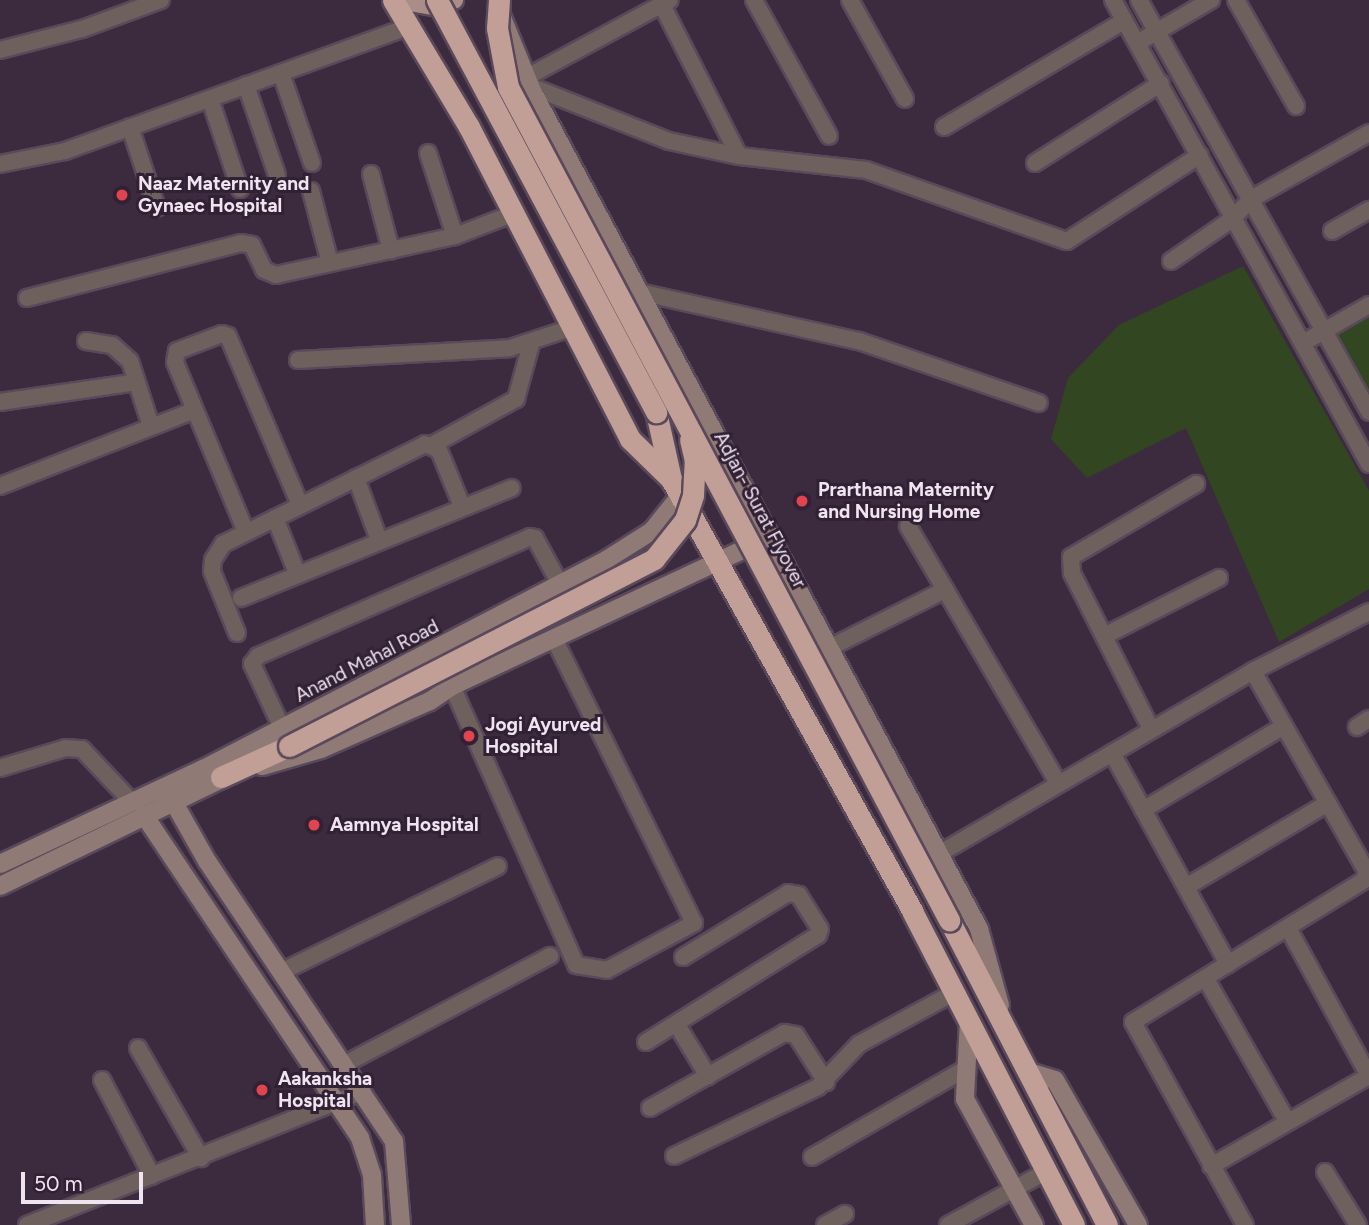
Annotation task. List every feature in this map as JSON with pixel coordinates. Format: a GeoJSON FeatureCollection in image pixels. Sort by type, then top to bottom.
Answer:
{"type":"FeatureCollection","features":[{"type":"Feature","properties":{"kind":"highway"},"geometry":{"type":"LineString","coordinates":[[395,0],[469,127],[510,215],[629,439],[674,486],[969,1019],[1074,1225]]}},
{"type":"Feature","properties":{"kind":"highway"},"geometry":{"type":"LineString","coordinates":[[437,0],[656,412],[674,486]]}},
{"type":"Feature","properties":{"kind":"highway","name":"Adjan- Surat Flyover"},"geometry":{"type":"LineString","coordinates":[[497,0],[496,28],[508,87],[683,414],[1108,1225]]}},
{"type":"Feature","properties":{"kind":"highway"},"geometry":{"type":"LineString","coordinates":[[222,777],[286,737],[654,559],[685,520],[693,495],[695,461],[683,414]]}},
{"type":"Feature","properties":{"kind":"main road"},"geometry":{"type":"LineString","coordinates":[[395,0],[433,6],[454,0]]}},
{"type":"Feature","properties":{"kind":"street"},"geometry":{"type":"LineString","coordinates":[[0,50],[82,29],[137,3],[161,0]]}},
{"type":"Feature","properties":{"kind":"street"},"geometry":{"type":"LineString","coordinates":[[497,0],[529,81],[639,292],[772,537],[937,855],[979,929],[1008,1035]]}},
{"type":"Feature","properties":{"kind":"street"},"geometry":{"type":"LineString","coordinates":[[754,0],[829,136]]}},
{"type":"Feature","properties":{"kind":"street"},"geometry":{"type":"LineString","coordinates":[[850,0],[905,99]]}},
{"type":"Feature","properties":{"kind":"street"},"geometry":{"type":"LineString","coordinates":[[1113,0],[1369,464]]}},
{"type":"Feature","properties":{"kind":"street"},"geometry":{"type":"LineString","coordinates":[[1139,0],[1369,412]]}},
{"type":"Feature","properties":{"kind":"street"},"geometry":{"type":"LineString","coordinates":[[1137,43],[1211,0]]}},
{"type":"Feature","properties":{"kind":"street"},"geometry":{"type":"LineString","coordinates":[[1236,0],[1296,106]]}},
{"type":"Feature","properties":{"kind":"street"},"geometry":{"type":"LineString","coordinates":[[529,81],[658,3],[739,156]]}},
{"type":"Feature","properties":{"kind":"street"},"geometry":{"type":"LineString","coordinates":[[944,127],[1124,21]]}},
{"type":"Feature","properties":{"kind":"street"},"geometry":{"type":"LineString","coordinates":[[0,164],[56,154],[411,26]]}},
{"type":"Feature","properties":{"kind":"street"},"geometry":{"type":"LineString","coordinates":[[281,73],[312,163]]}},
{"type":"Feature","properties":{"kind":"street"},"geometry":{"type":"LineString","coordinates":[[529,81],[669,141],[739,156],[866,170],[1066,241],[1200,155]]}},
{"type":"Feature","properties":{"kind":"street"},"geometry":{"type":"LineString","coordinates":[[1035,163],[1161,83]]}},
{"type":"Feature","properties":{"kind":"street"},"geometry":{"type":"LineString","coordinates":[[246,85],[277,175]]}},
{"type":"Feature","properties":{"kind":"street"},"geometry":{"type":"LineString","coordinates":[[210,99],[240,189]]}},
{"type":"Feature","properties":{"kind":"street"},"geometry":{"type":"LineString","coordinates":[[130,127],[157,208]]}},
{"type":"Feature","properties":{"kind":"street"},"geometry":{"type":"LineString","coordinates":[[1171,261],[1232,219],[1251,199],[1367,140]]}},
{"type":"Feature","properties":{"kind":"street"},"geometry":{"type":"LineString","coordinates":[[428,153],[454,236]]}},
{"type":"Feature","properties":{"kind":"street"},"geometry":{"type":"LineString","coordinates":[[371,174],[391,250]]}},
{"type":"Feature","properties":{"kind":"street"},"geometry":{"type":"LineString","coordinates":[[311,191],[330,263]]}},
{"type":"Feature","properties":{"kind":"street"},"geometry":{"type":"LineString","coordinates":[[1332,231],[1369,210]]}},
{"type":"Feature","properties":{"kind":"street"},"geometry":{"type":"LineString","coordinates":[[27,298],[241,243],[252,245],[269,274],[454,236],[510,215]]}},
{"type":"Feature","properties":{"kind":"street"},"geometry":{"type":"LineString","coordinates":[[639,292],[859,341],[1039,403]]}},
{"type":"Feature","properties":{"kind":"street"},"geometry":{"type":"LineString","coordinates":[[1303,343],[1369,305]]}},
{"type":"Feature","properties":{"kind":"street"},"geometry":{"type":"LineString","coordinates":[[298,360],[531,344],[571,328]]}},
{"type":"Feature","properties":{"kind":"street"},"geometry":{"type":"LineString","coordinates":[[246,532],[174,354],[226,335],[300,505]]}},
{"type":"Feature","properties":{"kind":"street"},"geometry":{"type":"LineString","coordinates":[[86,341],[122,350],[137,382],[151,426]]}},
{"type":"Feature","properties":{"kind":"street"},"geometry":{"type":"LineString","coordinates":[[237,633],[215,583],[213,560],[223,544],[425,444],[434,444],[516,399],[531,344]]}},
{"type":"Feature","properties":{"kind":"street"},"geometry":{"type":"LineString","coordinates":[[0,402],[137,382]]}},
{"type":"Feature","properties":{"kind":"street"},"geometry":{"type":"LineString","coordinates":[[0,486],[195,410]]}},
{"type":"Feature","properties":{"kind":"street"},"geometry":{"type":"LineString","coordinates":[[434,444],[462,506]]}},
{"type":"Feature","properties":{"kind":"street","name":"Anand Mahal Road"},"geometry":{"type":"LineString","coordinates":[[0,886],[143,809],[286,737],[652,531],[674,486],[727,456]]}},
{"type":"Feature","properties":{"kind":"street"},"geometry":{"type":"LineString","coordinates":[[356,478],[379,540]]}},
{"type":"Feature","properties":{"kind":"street"},"geometry":{"type":"LineString","coordinates":[[1152,729],[1072,573],[1071,557],[1196,484]]}},
{"type":"Feature","properties":{"kind":"street"},"geometry":{"type":"LineString","coordinates":[[241,598],[462,506],[512,488]]}},
{"type":"Feature","properties":{"kind":"street"},"geometry":{"type":"LineString","coordinates":[[275,518],[297,573]]}},
{"type":"Feature","properties":{"kind":"street"},"geometry":{"type":"LineString","coordinates":[[908,526],[1058,783]]}},
{"type":"Feature","properties":{"kind":"street"},"geometry":{"type":"LineString","coordinates":[[286,737],[252,664],[258,656],[530,537],[535,538],[560,584]]}},
{"type":"Feature","properties":{"kind":"street"},"geometry":{"type":"LineString","coordinates":[[143,809],[173,801],[222,777],[321,749],[430,701],[452,686],[772,537]]}},
{"type":"Feature","properties":{"kind":"street"},"geometry":{"type":"LineString","coordinates":[[1104,636],[1219,578]]}},
{"type":"Feature","properties":{"kind":"street"},"geometry":{"type":"LineString","coordinates":[[829,648],[945,590]]}},
{"type":"Feature","properties":{"kind":"street"},"geometry":{"type":"LineString","coordinates":[[937,855],[1253,671],[1369,612]]}},
{"type":"Feature","properties":{"kind":"street"},"geometry":{"type":"LineString","coordinates":[[452,686],[576,965],[607,970],[694,923],[555,640]]}},
{"type":"Feature","properties":{"kind":"street"},"geometry":{"type":"LineString","coordinates":[[1245,1225],[1132,1025],[1288,929],[1366,877],[1328,803],[1253,671]]}},
{"type":"Feature","properties":{"kind":"street"},"geometry":{"type":"LineString","coordinates":[[1143,810],[1284,726]]}},
{"type":"Feature","properties":{"kind":"street"},"geometry":{"type":"LineString","coordinates":[[0,768],[66,748],[82,749],[143,809],[368,1151],[374,1225]]}},
{"type":"Feature","properties":{"kind":"street"},"geometry":{"type":"LineString","coordinates":[[1112,753],[1228,964]]}},
{"type":"Feature","properties":{"kind":"street"},"geometry":{"type":"LineString","coordinates":[[173,801],[207,862],[283,971],[394,1141],[401,1225]]}},
{"type":"Feature","properties":{"kind":"street"},"geometry":{"type":"LineString","coordinates":[[1186,887],[1328,803]]}},
{"type":"Feature","properties":{"kind":"street","name":"Anand Mahal Road"},"geometry":{"type":"LineString","coordinates":[[0,864],[143,809]]}},
{"type":"Feature","properties":{"kind":"street"},"geometry":{"type":"LineString","coordinates":[[283,971],[498,866]]}},
{"type":"Feature","properties":{"kind":"street"},"geometry":{"type":"LineString","coordinates":[[646,1042],[818,935],[820,929],[799,895],[788,893],[684,957]]}},
{"type":"Feature","properties":{"kind":"street"},"geometry":{"type":"LineString","coordinates":[[1211,1166],[1369,1076],[1288,929]]}},
{"type":"Feature","properties":{"kind":"street"},"geometry":{"type":"LineString","coordinates":[[345,1064],[550,956]]}},
{"type":"Feature","properties":{"kind":"street"},"geometry":{"type":"LineString","coordinates":[[1206,979],[1287,1121]]}},
{"type":"Feature","properties":{"kind":"street"},"geometry":{"type":"LineString","coordinates":[[674,1156],[826,1082],[859,1044],[954,992]]}},
{"type":"Feature","properties":{"kind":"street"},"geometry":{"type":"LineString","coordinates":[[969,1019],[963,1070],[965,1098],[973,1119],[1034,1225]]}},
{"type":"Feature","properties":{"kind":"street"},"geometry":{"type":"LineString","coordinates":[[677,1025],[708,1076]]}},
{"type":"Feature","properties":{"kind":"street"},"geometry":{"type":"LineString","coordinates":[[650,1108],[791,1032],[826,1082]]}},
{"type":"Feature","properties":{"kind":"street"},"geometry":{"type":"LineString","coordinates":[[138,1048],[201,1158]]}},
{"type":"Feature","properties":{"kind":"street"},"geometry":{"type":"LineString","coordinates":[[811,1157],[963,1070]]}},
{"type":"Feature","properties":{"kind":"street"},"geometry":{"type":"LineString","coordinates":[[1026,1072],[1055,1080],[1138,1225]]}},
{"type":"Feature","properties":{"kind":"street"},"geometry":{"type":"LineString","coordinates":[[102,1080],[152,1176]]}},
{"type":"Feature","properties":{"kind":"street"},"geometry":{"type":"LineString","coordinates":[[27,1225],[65,1218],[152,1176],[338,1104],[363,1091]]}},
{"type":"Feature","properties":{"kind":"street"},"geometry":{"type":"LineString","coordinates":[[948,1225],[1047,1171]]}},
{"type":"Feature","properties":{"kind":"street"},"geometry":{"type":"LineString","coordinates":[[1325,1172],[1358,1225]]}},
{"type":"Feature","properties":{"kind":"street"},"geometry":{"type":"LineString","coordinates":[[825,1225],[845,1214]]}},
{"type":"Feature","properties":{"kind":"green space"},"geometry":{"type":"Polygon","coordinates":[[[1243,266],[1369,491],[1369,589],[1279,642],[1186,428],[1087,478],[1051,439],[1068,378],[1119,325],[1243,266]]]}},
{"type":"Feature","properties":{"kind":"green space"},"geometry":{"type":"Polygon","coordinates":[[[1369,310],[1369,404],[1331,332],[1369,310]]]}},
{"type":"Feature","properties":{"kind":"place","name":"Naaz Maternity and Gynaec Hospital"},"geometry":{"type":"Point","coordinates":[122,195]}},
{"type":"Feature","properties":{"kind":"place","name":"Prarthana Maternity and Nursing Home"},"geometry":{"type":"Point","coordinates":[802,501]}},
{"type":"Feature","properties":{"kind":"place","name":"Jogi Ayurved Hospital"},"geometry":{"type":"Point","coordinates":[469,736]}},
{"type":"Feature","properties":{"kind":"place","name":"Aamnya Hospital"},"geometry":{"type":"Point","coordinates":[314,825]}},
{"type":"Feature","properties":{"kind":"place","name":"Aakanksha Hospital"},"geometry":{"type":"Point","coordinates":[262,1090]}}]}
